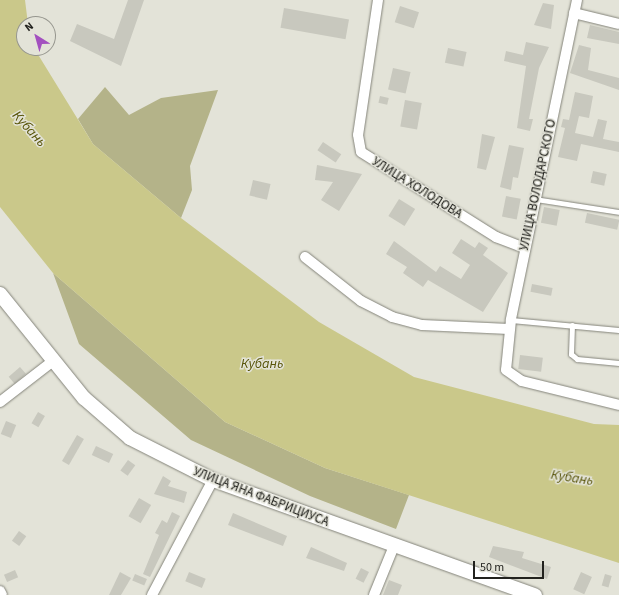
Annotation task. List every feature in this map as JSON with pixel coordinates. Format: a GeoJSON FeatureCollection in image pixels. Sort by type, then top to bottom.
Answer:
{"type":"FeatureCollection","features":[{"type":"Feature","properties":{"kind":"street","name":"УЛИЦА ХОЛОДОВА"},"geometry":{"type":"LineString","coordinates":[[378,0],[358,135],[361,152],[496,237],[525,248]]}},
{"type":"Feature","properties":{"kind":"street","name":"УЛИЦА ВОЛОДАРСКОГО"},"geometry":{"type":"LineString","coordinates":[[577,0],[510,324],[506,370],[522,381],[619,405]]}},
{"type":"Feature","properties":{"kind":"street"},"geometry":{"type":"LineString","coordinates":[[574,13],[619,24]]}},
{"type":"Feature","properties":{"kind":"street"},"geometry":{"type":"LineString","coordinates":[[305,257],[361,301],[392,317],[422,325],[510,324]]}},
{"type":"Feature","properties":{"kind":"street","name":"УЛИЦА ЯНА ФАБРИЦИУСА"},"geometry":{"type":"LineString","coordinates":[[0,294],[84,398],[130,438],[213,480],[394,546],[535,595]]}},
{"type":"Feature","properties":{"kind":"street"},"geometry":{"type":"LineString","coordinates":[[0,402],[53,361]]}},
{"type":"Feature","properties":{"kind":"street"},"geometry":{"type":"LineString","coordinates":[[152,595],[213,480]]}},
{"type":"Feature","properties":{"kind":"street"},"geometry":{"type":"LineString","coordinates":[[374,595],[394,546]]}},
{"type":"Feature","properties":{"kind":"street"},"geometry":{"type":"LineString","coordinates":[[0,591],[2,595]]}},
{"type":"Feature","properties":{"kind":"lane"},"geometry":{"type":"LineString","coordinates":[[536,199],[619,212]]}},
{"type":"Feature","properties":{"kind":"lane"},"geometry":{"type":"LineString","coordinates":[[510,324],[572,325],[619,330]]}},
{"type":"Feature","properties":{"kind":"lane"},"geometry":{"type":"LineString","coordinates":[[572,325],[571,354],[578,359],[619,363]]}},
{"type":"Feature","properties":{"kind":"shaded area"},"geometry":{"type":"Polygon","coordinates":[[[105,87],[129,115],[161,98],[218,90],[190,166],[192,190],[181,218],[93,144],[78,119],[105,87]]]}},
{"type":"Feature","properties":{"kind":"shaded area"},"geometry":{"type":"Polygon","coordinates":[[[53,273],[225,422],[325,468],[409,495],[396,529],[310,496],[191,440],[79,344],[53,273]]]}},
{"type":"Feature","properties":{"kind":"water","name":"Кубань"},"geometry":{"type":"Polygon","coordinates":[[[0,0],[25,0],[27,16],[16,16],[16,56],[39,56],[93,144],[181,218],[319,322],[414,377],[594,424],[619,425],[619,563],[325,468],[225,422],[53,273],[0,207],[0,0]]]}},
{"type":"Feature","properties":{"kind":"building"},"geometry":{"type":"Polygon","coordinates":[[[128,0],[144,0],[121,66],[70,41],[77,24],[114,39],[128,0]]]}},
{"type":"Feature","properties":{"kind":"building"},"geometry":{"type":"Polygon","coordinates":[[[543,3],[554,5],[551,29],[534,25],[543,3]]]}},
{"type":"Feature","properties":{"kind":"building"},"geometry":{"type":"Polygon","coordinates":[[[400,6],[419,12],[414,28],[395,22],[400,6]]]}},
{"type":"Feature","properties":{"kind":"building"},"geometry":{"type":"Polygon","coordinates":[[[284,8],[349,19],[346,39],[281,28],[284,8]]]}},
{"type":"Feature","properties":{"kind":"building"},"geometry":{"type":"Polygon","coordinates":[[[590,25],[619,32],[619,44],[587,38],[590,25]]]}},
{"type":"Feature","properties":{"kind":"building"},"geometry":{"type":"Polygon","coordinates":[[[526,42],[549,47],[539,68],[529,119],[533,119],[530,131],[517,128],[526,66],[504,61],[506,51],[523,55],[526,42]]]}},
{"type":"Feature","properties":{"kind":"building"},"geometry":{"type":"Polygon","coordinates":[[[579,45],[591,48],[588,70],[619,78],[619,90],[570,73],[579,45]]]}},
{"type":"Feature","properties":{"kind":"building"},"geometry":{"type":"Polygon","coordinates":[[[448,48],[467,52],[463,67],[445,63],[448,48]]]}},
{"type":"Feature","properties":{"kind":"building"},"geometry":{"type":"Polygon","coordinates":[[[393,68],[411,72],[406,93],[388,89],[393,68]]]}},
{"type":"Feature","properties":{"kind":"building"},"geometry":{"type":"Polygon","coordinates":[[[575,92],[593,96],[589,118],[579,116],[575,133],[593,137],[598,119],[607,121],[603,139],[619,142],[619,152],[581,144],[577,161],[558,157],[565,128],[561,127],[563,119],[569,120],[575,92]]]}},
{"type":"Feature","properties":{"kind":"building"},"geometry":{"type":"Polygon","coordinates":[[[380,96],[389,98],[387,105],[378,103],[380,96]]]}},
{"type":"Feature","properties":{"kind":"building"},"geometry":{"type":"Polygon","coordinates":[[[405,100],[422,103],[417,130],[400,127],[405,100]]]}},
{"type":"Feature","properties":{"kind":"building"},"geometry":{"type":"Polygon","coordinates":[[[482,134],[495,137],[486,170],[477,168],[482,134]]]}},
{"type":"Feature","properties":{"kind":"building"},"geometry":{"type":"Polygon","coordinates":[[[323,142],[341,154],[336,163],[317,150],[323,142]]]}},
{"type":"Feature","properties":{"kind":"building"},"geometry":{"type":"Polygon","coordinates":[[[509,145],[524,148],[518,178],[513,177],[511,190],[500,187],[509,145]]]}},
{"type":"Feature","properties":{"kind":"building"},"geometry":{"type":"Polygon","coordinates":[[[317,165],[362,174],[339,211],[321,200],[333,182],[315,180],[317,165]]]}},
{"type":"Feature","properties":{"kind":"building"},"geometry":{"type":"Polygon","coordinates":[[[593,171],[607,174],[604,186],[591,183],[593,171]]]}},
{"type":"Feature","properties":{"kind":"building"},"geometry":{"type":"Polygon","coordinates":[[[253,180],[271,184],[267,200],[249,196],[253,180]]]}},
{"type":"Feature","properties":{"kind":"building"},"geometry":{"type":"Polygon","coordinates":[[[506,196],[521,199],[517,219],[502,217],[506,196]]]}},
{"type":"Feature","properties":{"kind":"building"},"geometry":{"type":"Polygon","coordinates":[[[399,199],[415,209],[405,226],[388,216],[399,199]]]}},
{"type":"Feature","properties":{"kind":"building"},"geometry":{"type":"Polygon","coordinates":[[[544,207],[560,210],[557,226],[541,223],[544,207]]]}},
{"type":"Feature","properties":{"kind":"building"},"geometry":{"type":"Polygon","coordinates":[[[587,213],[619,220],[617,230],[585,223],[587,213]]]}},
{"type":"Feature","properties":{"kind":"building"},"geometry":{"type":"Polygon","coordinates":[[[461,239],[475,248],[479,242],[488,248],[483,255],[508,273],[483,312],[428,280],[423,287],[403,273],[407,267],[386,254],[394,241],[436,272],[440,266],[461,279],[470,265],[452,253],[461,239]]]}},
{"type":"Feature","properties":{"kind":"building"},"geometry":{"type":"Polygon","coordinates":[[[532,284],[553,288],[551,296],[530,292],[532,284]]]}},
{"type":"Feature","properties":{"kind":"building"},"geometry":{"type":"Polygon","coordinates":[[[520,355],[543,358],[541,372],[518,369],[520,355]]]}},
{"type":"Feature","properties":{"kind":"building"},"geometry":{"type":"Polygon","coordinates":[[[20,367],[26,374],[15,384],[9,377],[20,367]]]}},
{"type":"Feature","properties":{"kind":"building"},"geometry":{"type":"Polygon","coordinates":[[[38,412],[45,416],[38,427],[32,423],[38,412]]]}},
{"type":"Feature","properties":{"kind":"building"},"geometry":{"type":"Polygon","coordinates":[[[6,421],[16,425],[11,438],[1,434],[6,421]]]}},
{"type":"Feature","properties":{"kind":"building"},"geometry":{"type":"Polygon","coordinates":[[[77,435],[84,439],[69,465],[62,461],[77,435]]]}},
{"type":"Feature","properties":{"kind":"building"},"geometry":{"type":"Polygon","coordinates":[[[96,446],[113,454],[109,463],[92,455],[96,446]]]}},
{"type":"Feature","properties":{"kind":"building"},"geometry":{"type":"Polygon","coordinates":[[[128,460],[135,465],[128,476],[120,471],[128,460]]]}},
{"type":"Feature","properties":{"kind":"building"},"geometry":{"type":"Polygon","coordinates":[[[163,476],[171,481],[168,486],[187,492],[184,503],[154,494],[163,476]]]}},
{"type":"Feature","properties":{"kind":"building"},"geometry":{"type":"Polygon","coordinates":[[[139,498],[151,505],[141,523],[129,516],[139,498]]]}},
{"type":"Feature","properties":{"kind":"building"},"geometry":{"type":"Polygon","coordinates":[[[172,512],[180,516],[150,577],[143,574],[159,535],[155,533],[162,520],[167,523],[172,512]]]}},
{"type":"Feature","properties":{"kind":"building"},"geometry":{"type":"Polygon","coordinates":[[[233,513],[287,536],[283,546],[228,525],[233,513]]]}},
{"type":"Feature","properties":{"kind":"building"},"geometry":{"type":"Polygon","coordinates":[[[19,531],[26,536],[19,546],[12,541],[19,531]]]}},
{"type":"Feature","properties":{"kind":"building"},"geometry":{"type":"Polygon","coordinates":[[[493,546],[524,552],[522,558],[551,567],[547,579],[489,557],[493,546]]]}},
{"type":"Feature","properties":{"kind":"building"},"geometry":{"type":"Polygon","coordinates":[[[311,547],[347,563],[344,571],[306,558],[311,547]]]}},
{"type":"Feature","properties":{"kind":"building"},"geometry":{"type":"Polygon","coordinates":[[[361,568],[369,572],[364,583],[356,579],[361,568]]]}},
{"type":"Feature","properties":{"kind":"building"},"geometry":{"type":"Polygon","coordinates":[[[15,570],[18,577],[7,582],[4,575],[15,570]]]}},
{"type":"Feature","properties":{"kind":"building"},"geometry":{"type":"Polygon","coordinates":[[[120,572],[131,578],[121,595],[109,595],[120,572]]]}},
{"type":"Feature","properties":{"kind":"building"},"geometry":{"type":"Polygon","coordinates":[[[189,572],[206,579],[202,588],[185,581],[189,572]]]}},
{"type":"Feature","properties":{"kind":"building"},"geometry":{"type":"Polygon","coordinates":[[[581,572],[592,577],[584,594],[573,589],[581,572]]]}},
{"type":"Feature","properties":{"kind":"building"},"geometry":{"type":"Polygon","coordinates":[[[135,574],[147,579],[144,586],[132,580],[135,574]]]}},
{"type":"Feature","properties":{"kind":"building"},"geometry":{"type":"Polygon","coordinates":[[[605,574],[612,576],[608,587],[602,586],[605,574]]]}},
{"type":"Feature","properties":{"kind":"building"},"geometry":{"type":"Polygon","coordinates":[[[389,580],[402,585],[398,595],[383,595],[389,580]]]}}]}
